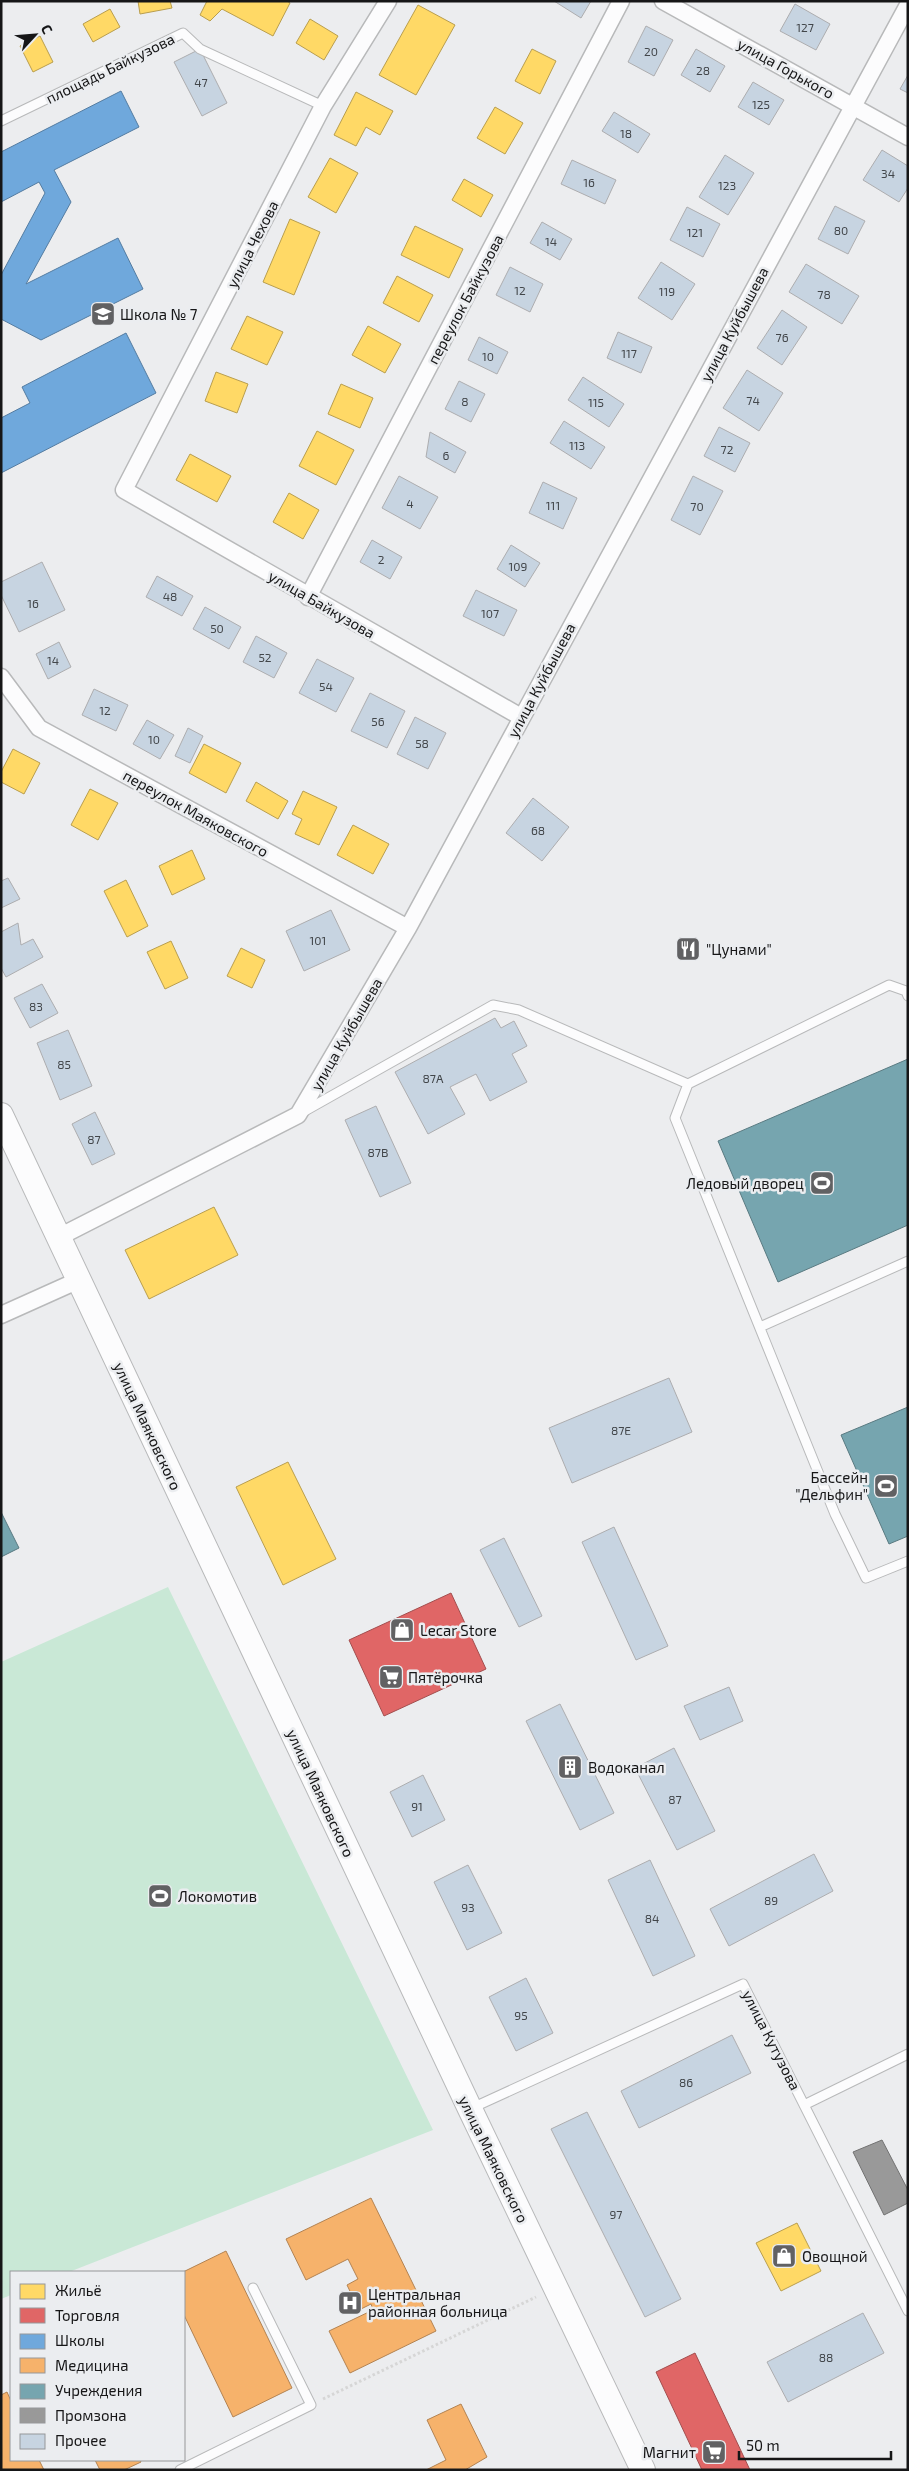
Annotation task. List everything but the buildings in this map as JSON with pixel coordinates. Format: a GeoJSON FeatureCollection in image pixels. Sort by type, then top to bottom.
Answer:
{"type":"FeatureCollection","features":[{"type":"Feature","properties":{"kind":"main road","name":"улица Маяковского"},"geometry":{"type":"LineString","coordinates":[[1,1114],[470,2109],[643,2470]]}},
{"type":"Feature","properties":{"kind":"street","name":"улица Чехова"},"geometry":{"type":"LineString","coordinates":[[124,490],[323,106],[388,1]]}},
{"type":"Feature","properties":{"kind":"street","name":"переулок Байкузова"},"geometry":{"type":"LineString","coordinates":[[308,597],[621,1]]}},
{"type":"Feature","properties":{"kind":"street","name":"улица Горького"},"geometry":{"type":"LineString","coordinates":[[663,1],[908,137]]}},
{"type":"Feature","properties":{"kind":"street","name":"улица Куйбышева"},"geometry":{"type":"LineString","coordinates":[[298,1115],[408,928],[908,5]]}},
{"type":"Feature","properties":{"kind":"street","name":"улица Байкузова"},"geometry":{"type":"LineString","coordinates":[[124,490],[308,597],[521,717]]}},
{"type":"Feature","properties":{"kind":"street","name":"переулок Маяковского"},"geometry":{"type":"LineString","coordinates":[[1,677],[39,728],[408,928]]}},
{"type":"Feature","properties":{"kind":"street"},"geometry":{"type":"LineString","coordinates":[[59,1237],[298,1115]]}},
{"type":"Feature","properties":{"kind":"street"},"geometry":{"type":"LineString","coordinates":[[1,1315],[79,1280]]}},
{"type":"Feature","properties":{"kind":"lane","name":"площадь Байкузова"},"geometry":{"type":"LineString","coordinates":[[1,121],[183,33],[200,49],[323,106]]}},
{"type":"Feature","properties":{"kind":"lane"},"geometry":{"type":"LineString","coordinates":[[908,996],[906,991],[888,985],[688,1084],[676,1118],[835,1514],[866,1578],[908,1561]]}},
{"type":"Feature","properties":{"kind":"lane"},"geometry":{"type":"LineString","coordinates":[[298,1115],[493,1005],[519,1010],[688,1084]]}},
{"type":"Feature","properties":{"kind":"lane"},"geometry":{"type":"LineString","coordinates":[[760,1327],[908,1261]]}},
{"type":"Feature","properties":{"kind":"lane","name":"улица Кутузова"},"geometry":{"type":"LineString","coordinates":[[470,2109],[744,1984],[908,2311]]}},
{"type":"Feature","properties":{"kind":"lane"},"geometry":{"type":"LineString","coordinates":[[804,2105],[908,2054]]}},
{"type":"Feature","properties":{"kind":"lane"},"geometry":{"type":"LineString","coordinates":[[180,2470],[311,2405],[254,2288]]}},
{"type":"Feature","properties":{"kind":"path"},"geometry":{"type":"LineString","coordinates":[[311,2405],[556,2287]]}},
{"type":"Feature","properties":{"kind":"green space","name":"Локомотив"},"geometry":{"type":"Polygon","coordinates":[[[168,1587],[433,2130],[72,2271],[10,2271],[10,2295],[1,2299],[1,1662],[168,1587]]]}},
{"type":"Feature","properties":{"kind":"place","name":"Школа № 7"},"geometry":{"type":"Point","coordinates":[103,314]}},
{"type":"Feature","properties":{"kind":"place","name":"\"Цунами\""},"geometry":{"type":"Point","coordinates":[688,949]}},
{"type":"Feature","properties":{"kind":"place","name":"Ледовый дворец"},"geometry":{"type":"Point","coordinates":[822,1183]}},
{"type":"Feature","properties":{"kind":"place","name":"Бассейн \"Дельфин\""},"geometry":{"type":"Point","coordinates":[886,1486]}},
{"type":"Feature","properties":{"kind":"place","name":"Lecar Store"},"geometry":{"type":"Point","coordinates":[402,1630]}},
{"type":"Feature","properties":{"kind":"place","name":"Пятёрочка"},"geometry":{"type":"Point","coordinates":[391,1677]}},
{"type":"Feature","properties":{"kind":"place","name":"Водоканал"},"geometry":{"type":"Point","coordinates":[570,1767]}},
{"type":"Feature","properties":{"kind":"place","name":"Локомотив"},"geometry":{"type":"Point","coordinates":[160,1896]}},
{"type":"Feature","properties":{"kind":"place","name":"Овощной"},"geometry":{"type":"Point","coordinates":[784,2256]}},
{"type":"Feature","properties":{"kind":"place","name":"Центральная районная больница"},"geometry":{"type":"Point","coordinates":[350,2303]}},
{"type":"Feature","properties":{"kind":"place","name":"Магнит"},"geometry":{"type":"Point","coordinates":[714,2452]}}]}
